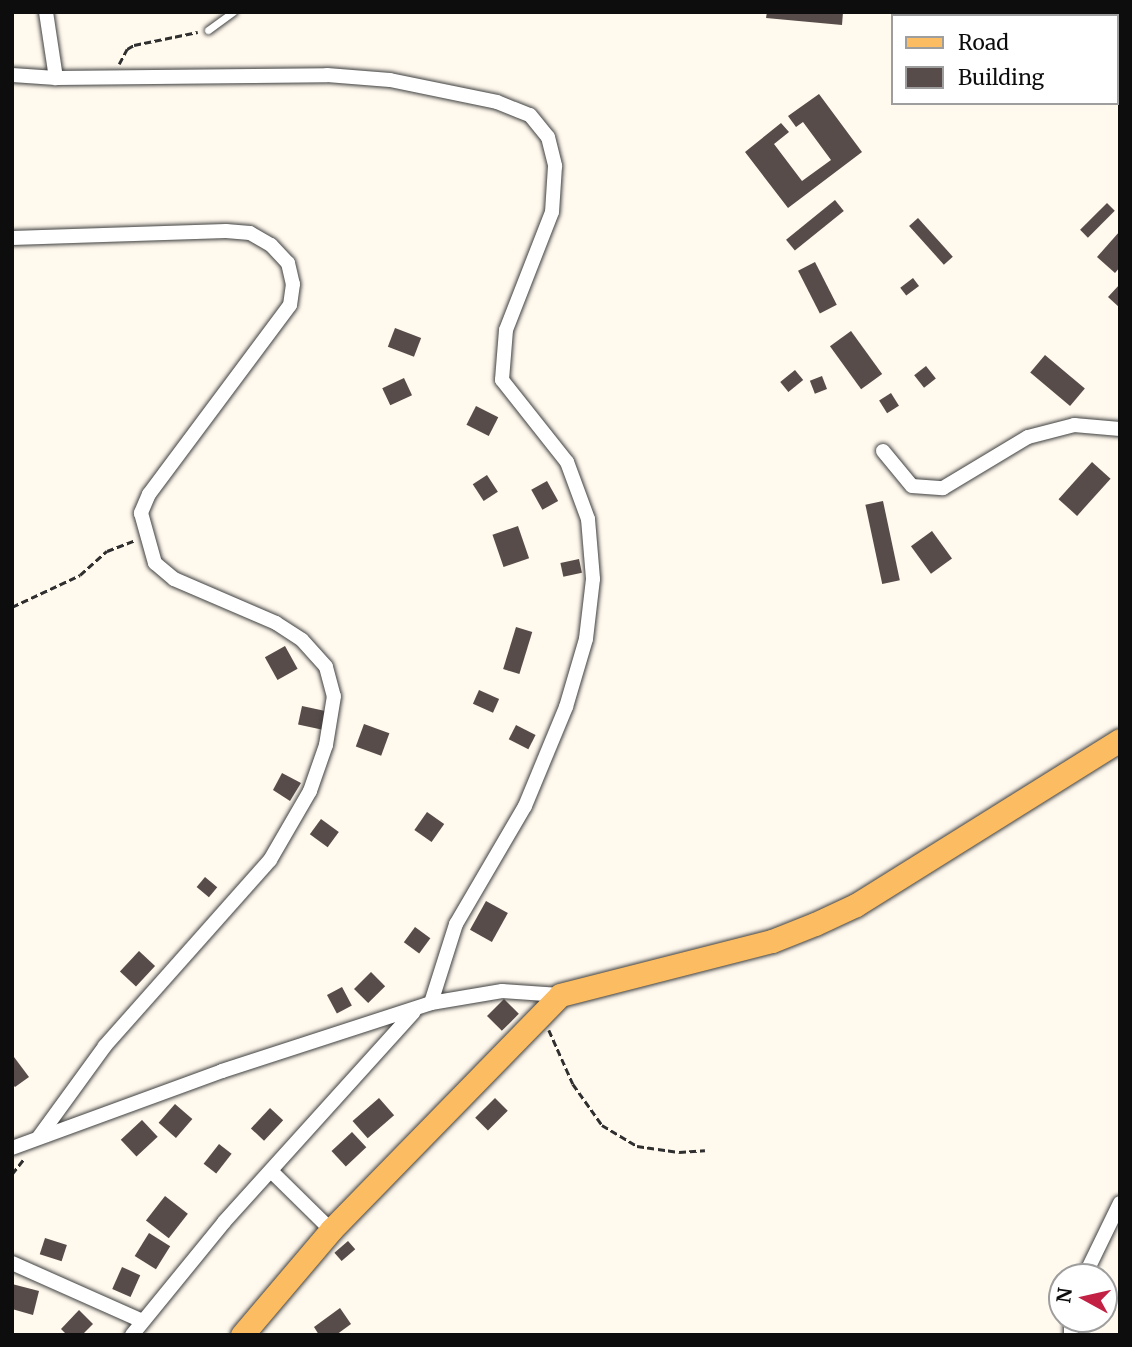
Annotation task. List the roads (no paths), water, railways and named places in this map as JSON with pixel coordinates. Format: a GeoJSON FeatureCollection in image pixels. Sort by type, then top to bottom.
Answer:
{"type":"FeatureCollection","features":[{"type":"Feature","properties":{"kind":"main road"},"geometry":{"type":"LineString","coordinates":[[242,1335],[331,1230],[560,995],[772,941],[815,924],[856,905],[1120,740]]}},
{"type":"Feature","properties":{"kind":"street"},"geometry":{"type":"LineString","coordinates":[[46,12],[56,78]]}},
{"type":"Feature","properties":{"kind":"street"},"geometry":{"type":"LineString","coordinates":[[12,75],[56,78],[327,75],[390,80],[497,102],[530,115],[548,137],[555,166],[552,212],[506,330],[502,380],[567,462],[588,519],[593,579],[586,639],[566,707],[530,793],[456,924],[431,1003]]}},
{"type":"Feature","properties":{"kind":"street"},"geometry":{"type":"LineString","coordinates":[[12,238],[226,230],[250,233],[271,245],[288,263],[293,284],[290,305],[149,494],[141,513],[155,563],[174,579],[276,623],[302,640],[326,667],[334,696],[326,745],[304,803],[270,860],[105,1046],[39,1137]]}},
{"type":"Feature","properties":{"kind":"street"},"geometry":{"type":"LineString","coordinates":[[883,451],[912,486],[943,488],[1028,437],[1074,425],[1120,429]]}},
{"type":"Feature","properties":{"kind":"street"},"geometry":{"type":"LineString","coordinates":[[12,1148],[222,1071],[416,1011],[431,1003],[502,992],[560,995]]}},
{"type":"Feature","properties":{"kind":"street"},"geometry":{"type":"LineString","coordinates":[[132,1335],[271,1171],[416,1011]]}},
{"type":"Feature","properties":{"kind":"street"},"geometry":{"type":"LineString","coordinates":[[271,1171],[331,1230]]}},
{"type":"Feature","properties":{"kind":"street"},"geometry":{"type":"LineString","coordinates":[[1091,1263],[1120,1203]]}},
{"type":"Feature","properties":{"kind":"street"},"geometry":{"type":"LineString","coordinates":[[12,1263],[142,1321]]}},
{"type":"Feature","properties":{"kind":"lane"},"geometry":{"type":"LineString","coordinates":[[208,30],[233,12]]}}]}
